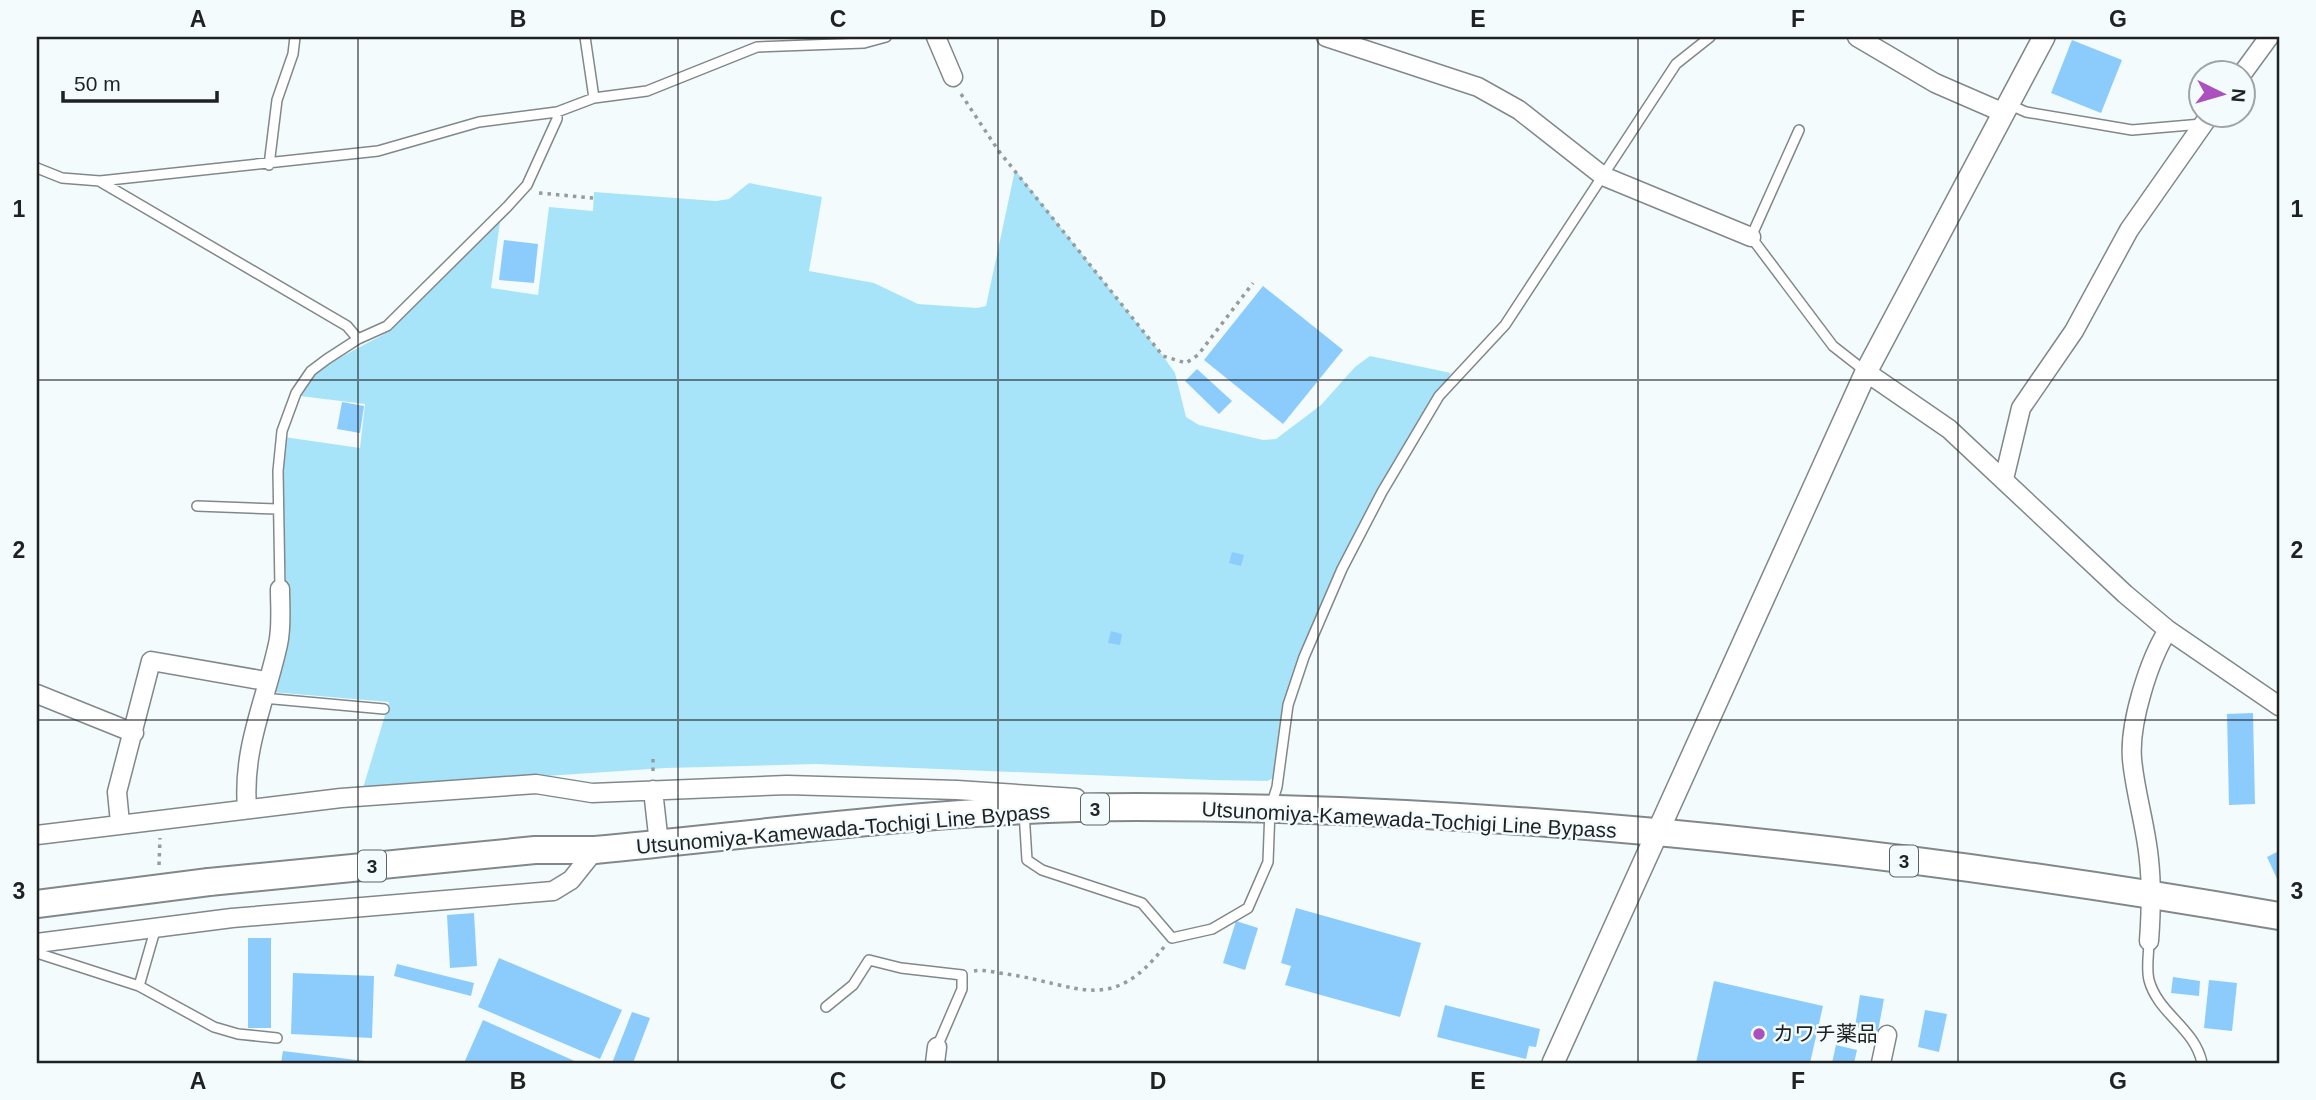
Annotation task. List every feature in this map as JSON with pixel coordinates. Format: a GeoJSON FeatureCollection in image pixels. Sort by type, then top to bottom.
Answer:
{"type":"FeatureCollection","features":[{"type":"Feature","properties":{"kind":"main road","name":"Utsunomiya-Kamewada-Tochigi Line Bypass"},"geometry":{"type":"LineString","coordinates":[[37,904],[209,882],[535,850],[595,850],[1024,812],[1134,807],[1270,809],[1656,833],[1964,868],[2152,894],[2279,916]]}},
{"type":"Feature","properties":{"kind":"main road","name":"Utsunomiya-Kamewada-Tochigi Line Bypass"},"geometry":{"type":"LineString","coordinates":[[2152,894],[2279,929]]}},
{"type":"Feature","properties":{"kind":"street"},"geometry":{"type":"LineString","coordinates":[[936,37],[953,77]]}},
{"type":"Feature","properties":{"kind":"street"},"geometry":{"type":"LineString","coordinates":[[1326,37],[1478,88],[1518,110],[1603,176],[1751,237]]}},
{"type":"Feature","properties":{"kind":"street"},"geometry":{"type":"LineString","coordinates":[[1857,37],[1935,83],[2006,109]]}},
{"type":"Feature","properties":{"kind":"street"},"geometry":{"type":"LineString","coordinates":[[1553,1063],[1866,372],[2044,37]]}},
{"type":"Feature","properties":{"kind":"street"},"geometry":{"type":"LineString","coordinates":[[2252,60],[2269,37]]}},
{"type":"Feature","properties":{"kind":"street"},"geometry":{"type":"LineString","coordinates":[[2004,479],[2021,408],[2074,331],[2129,230],[2198,130]]}},
{"type":"Feature","properties":{"kind":"street"},"geometry":{"type":"LineString","coordinates":[[1866,372],[1949,429],[2124,594],[2168,630],[2279,706]]}},
{"type":"Feature","properties":{"kind":"street"},"geometry":{"type":"LineString","coordinates":[[247,808],[244,779],[263,689],[278,643],[280,589]]}},
{"type":"Feature","properties":{"kind":"street"},"geometry":{"type":"LineString","coordinates":[[2149,941],[2152,894],[2149,858],[2132,757],[2136,723],[2155,650],[2168,630]]}},
{"type":"Feature","properties":{"kind":"street"},"geometry":{"type":"LineString","coordinates":[[120,823],[117,792],[151,661],[263,689]]}},
{"type":"Feature","properties":{"kind":"street"},"geometry":{"type":"LineString","coordinates":[[37,694],[134,733]]}},
{"type":"Feature","properties":{"kind":"street"},"geometry":{"type":"LineString","coordinates":[[37,835],[247,808],[537,784],[592,793],[788,785],[957,790],[1040,794],[1134,807]]}},
{"type":"Feature","properties":{"kind":"street"},"geometry":{"type":"LineString","coordinates":[[653,790],[659,844]]}},
{"type":"Feature","properties":{"kind":"street"},"geometry":{"type":"LineString","coordinates":[[37,943],[273,914],[553,891],[575,876],[595,850]]}},
{"type":"Feature","properties":{"kind":"street"},"geometry":{"type":"LineString","coordinates":[[1881,1063],[1887,1035]]}},
{"type":"Feature","properties":{"kind":"lane"},"geometry":{"type":"LineString","coordinates":[[269,165],[277,100],[293,54],[295,37]]}},
{"type":"Feature","properties":{"kind":"lane"},"geometry":{"type":"LineString","coordinates":[[585,37],[594,98]]}},
{"type":"Feature","properties":{"kind":"lane"},"geometry":{"type":"LineString","coordinates":[[37,168],[62,178],[100,181],[191,170],[269,165],[378,151],[479,122],[557,112],[594,98],[647,91],[757,47],[864,43],[886,37]]}},
{"type":"Feature","properties":{"kind":"lane"},"geometry":{"type":"LineString","coordinates":[[1024,812],[1027,860],[1042,870],[1142,902],[1172,937],[1212,929],[1248,908],[1268,862],[1270,809],[1277,787],[1288,705],[1294,684],[1321,615],[1359,536],[1439,396],[1505,326],[1676,64],[1710,37]]}},
{"type":"Feature","properties":{"kind":"lane"},"geometry":{"type":"LineString","coordinates":[[2006,109],[2132,130],[2186,123]]}},
{"type":"Feature","properties":{"kind":"lane"},"geometry":{"type":"LineString","coordinates":[[280,589],[277,509],[282,431],[296,393],[311,371],[358,339],[387,326],[522,190],[557,119],[557,112]]}},
{"type":"Feature","properties":{"kind":"lane"},"geometry":{"type":"LineString","coordinates":[[1799,130],[1751,237],[1833,346],[1866,372]]}},
{"type":"Feature","properties":{"kind":"lane"},"geometry":{"type":"LineString","coordinates":[[100,181],[347,326],[358,339]]}},
{"type":"Feature","properties":{"kind":"lane"},"geometry":{"type":"LineString","coordinates":[[197,506],[277,509]]}},
{"type":"Feature","properties":{"kind":"lane"},"geometry":{"type":"LineString","coordinates":[[263,689],[384,709]]}},
{"type":"Feature","properties":{"kind":"lane"},"geometry":{"type":"LineString","coordinates":[[139,986],[156,927]]}},
{"type":"Feature","properties":{"kind":"lane"},"geometry":{"type":"LineString","coordinates":[[2149,941],[2151,985],[2160,1002],[2195,1040],[2202,1063]]}},
{"type":"Feature","properties":{"kind":"lane"},"geometry":{"type":"LineString","coordinates":[[37,953],[139,986],[214,1027],[238,1034],[276,1038]]}},
{"type":"Feature","properties":{"kind":"lane"},"geometry":{"type":"LineString","coordinates":[[826,1007],[853,985],[869,960],[901,968],[962,975],[962,989],[936,1055]]}},
{"type":"Feature","properties":{"kind":"path"},"geometry":{"type":"LineString","coordinates":[[953,77],[968,108],[998,150],[1163,356],[1186,363],[1198,355],[1253,283]]}},
{"type":"Feature","properties":{"kind":"path"},"geometry":{"type":"LineString","coordinates":[[522,190],[593,198]]}},
{"type":"Feature","properties":{"kind":"path"},"geometry":{"type":"LineString","coordinates":[[962,975],[977,970],[1092,991],[1116,987],[1132,981],[1146,971],[1172,937]]}},
{"type":"Feature","properties":{"kind":"shaded area"},"geometry":{"type":"Polygon","coordinates":[[[1015,170],[1163,356],[1175,373],[1186,417],[1199,425],[1263,440],[1276,439],[1321,405],[1355,367],[1370,356],[1451,373],[1398,456],[1328,589],[1286,696],[1274,778],[1267,781],[1212,780],[816,764],[666,768],[363,788],[389,702],[272,692],[287,597],[282,515],[284,437],[360,448],[365,404],[300,396],[316,373],[328,364],[390,331],[500,222],[491,288],[538,295],[549,207],[593,211],[594,192],[716,201],[729,199],[749,183],[822,197],[809,271],[874,283],[918,304],[977,308],[986,306],[1015,170]]]}},
{"type":"Feature","properties":{"kind":"building"},"geometry":{"type":"Polygon","coordinates":[[[2072,40],[2122,60],[2101,113],[2051,93],[2072,40]]]}},
{"type":"Feature","properties":{"kind":"building"},"geometry":{"type":"Polygon","coordinates":[[[504,240],[538,244],[534,283],[499,280],[504,240]]]}},
{"type":"Feature","properties":{"kind":"building"},"geometry":{"type":"Polygon","coordinates":[[[1263,286],[1343,350],[1283,424],[1204,360],[1263,286]]]}},
{"type":"Feature","properties":{"kind":"building"},"geometry":{"type":"Polygon","coordinates":[[[1197,369],[1232,401],[1219,414],[1185,381],[1197,369]]]}},
{"type":"Feature","properties":{"kind":"building"},"geometry":{"type":"Polygon","coordinates":[[[342,402],[364,406],[360,433],[337,429],[342,402]]]}},
{"type":"Feature","properties":{"kind":"building"},"geometry":{"type":"Polygon","coordinates":[[[1232,552],[1244,555],[1241,566],[1229,563],[1232,552]]]}},
{"type":"Feature","properties":{"kind":"building"},"geometry":{"type":"Polygon","coordinates":[[[1111,631],[1122,634],[1120,645],[1108,643],[1111,631]]]}},
{"type":"Feature","properties":{"kind":"building"},"geometry":{"type":"Polygon","coordinates":[[[2253,713],[2255,804],[2229,805],[2227,714],[2253,713]]]}},
{"type":"Feature","properties":{"kind":"building"},"geometry":{"type":"Polygon","coordinates":[[[2279,851],[2279,883],[2267,857],[2279,851]]]}},
{"type":"Feature","properties":{"kind":"building"},"geometry":{"type":"Polygon","coordinates":[[[1296,908],[1421,943],[1400,1017],[1285,985],[1291,966],[1281,963],[1296,908]]]}},
{"type":"Feature","properties":{"kind":"building"},"geometry":{"type":"Polygon","coordinates":[[[474,913],[477,966],[450,968],[447,915],[474,913]]]}},
{"type":"Feature","properties":{"kind":"building"},"geometry":{"type":"Polygon","coordinates":[[[1236,921],[1258,928],[1245,970],[1223,963],[1236,921]]]}},
{"type":"Feature","properties":{"kind":"building"},"geometry":{"type":"Polygon","coordinates":[[[248,938],[271,938],[271,1028],[248,1028],[248,938]]]}},
{"type":"Feature","properties":{"kind":"building"},"geometry":{"type":"Polygon","coordinates":[[[499,958],[622,1010],[600,1059],[478,1007],[499,958]]]}},
{"type":"Feature","properties":{"kind":"building"},"geometry":{"type":"Polygon","coordinates":[[[397,964],[474,983],[471,996],[394,976],[397,964]]]}},
{"type":"Feature","properties":{"kind":"building"},"geometry":{"type":"Polygon","coordinates":[[[293,973],[374,976],[372,1038],[291,1034],[293,973]]]}},
{"type":"Feature","properties":{"kind":"building"},"geometry":{"type":"Polygon","coordinates":[[[2173,977],[2200,981],[2199,996],[2171,993],[2173,977]]]}},
{"type":"Feature","properties":{"kind":"building"},"geometry":{"type":"Polygon","coordinates":[[[2209,980],[2237,983],[2232,1031],[2204,1028],[2209,980]]]}},
{"type":"Feature","properties":{"kind":"building","name":"カワチ薬品"},"geometry":{"type":"Polygon","coordinates":[[[1714,981],[1823,1006],[1810,1063],[1696,1063],[1714,981]]]}},
{"type":"Feature","properties":{"kind":"building"},"geometry":{"type":"Polygon","coordinates":[[[1860,995],[1884,999],[1878,1031],[1855,1027],[1860,995]]]}},
{"type":"Feature","properties":{"kind":"building"},"geometry":{"type":"Polygon","coordinates":[[[1445,1005],[1540,1029],[1536,1047],[1529,1046],[1526,1059],[1437,1037],[1445,1005]]]}},
{"type":"Feature","properties":{"kind":"building"},"geometry":{"type":"Polygon","coordinates":[[[1925,1010],[1947,1014],[1939,1052],[1918,1047],[1925,1010]]]}},
{"type":"Feature","properties":{"kind":"building"},"geometry":{"type":"Polygon","coordinates":[[[632,1012],[650,1018],[633,1063],[612,1063],[632,1012]]]}},
{"type":"Feature","properties":{"kind":"building"},"geometry":{"type":"Polygon","coordinates":[[[483,1020],[579,1063],[464,1063],[483,1020]]]}},
{"type":"Feature","properties":{"kind":"building"},"geometry":{"type":"Polygon","coordinates":[[[1836,1045],[1857,1050],[1854,1063],[1832,1063],[1836,1045]]]}},
{"type":"Feature","properties":{"kind":"building"},"geometry":{"type":"Polygon","coordinates":[[[283,1051],[373,1062],[373,1063],[281,1063],[283,1051]]]}},
{"type":"Feature","properties":{"kind":"place","name":"カワチ薬品"},"geometry":{"type":"Point","coordinates":[1759,1034]}}]}
